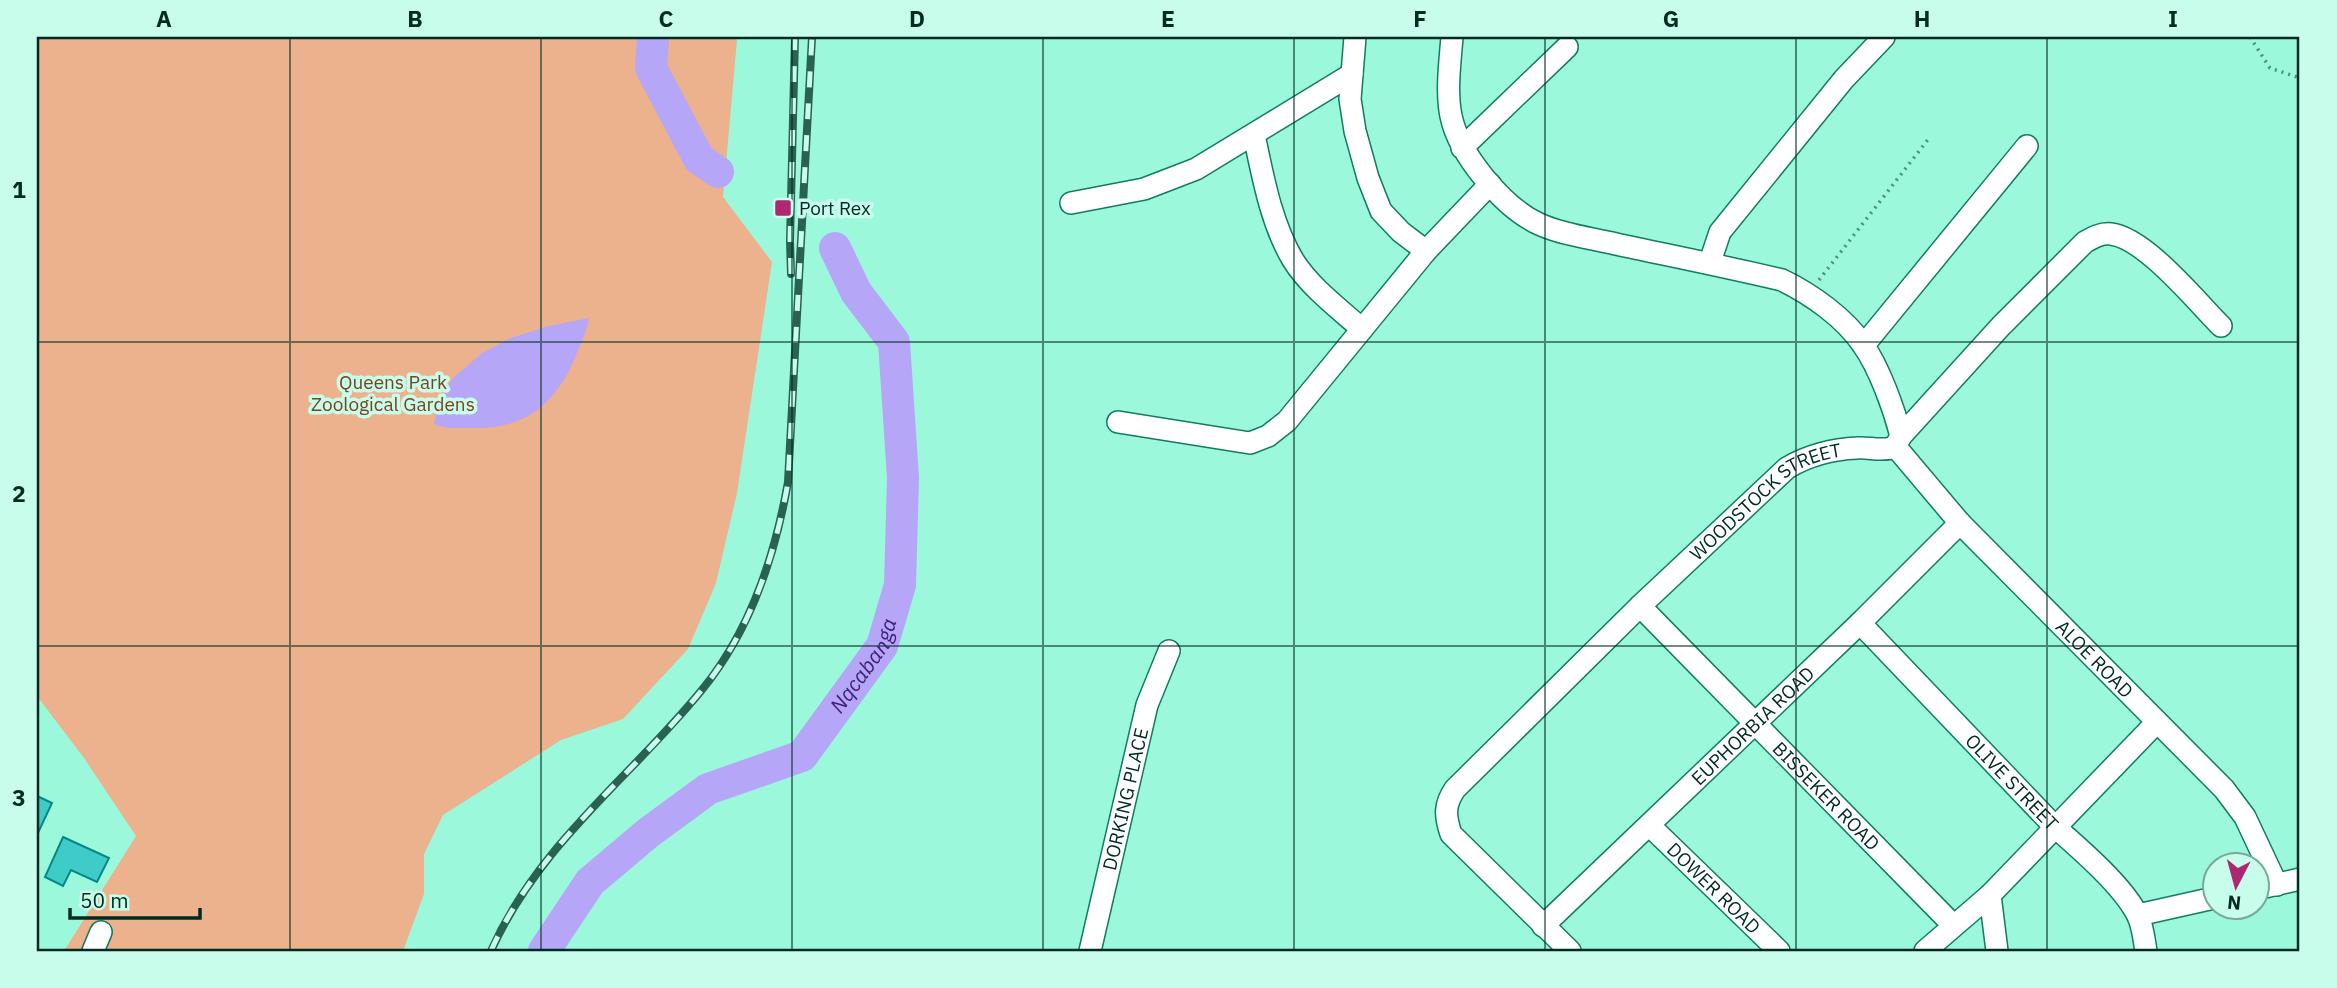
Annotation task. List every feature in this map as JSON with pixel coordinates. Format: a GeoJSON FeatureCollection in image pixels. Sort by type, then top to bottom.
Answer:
{"type":"FeatureCollection","features":[{"type":"Feature","properties":{"kind":"street"},"geometry":{"type":"LineString","coordinates":[[1355,37],[1350,99],[1355,131],[1381,211],[1401,232],[1426,251]]}},
{"type":"Feature","properties":{"kind":"street"},"geometry":{"type":"LineString","coordinates":[[1452,37],[1451,117],[1462,148],[1490,184],[1527,218],[1578,236],[1710,262],[1782,280],[1807,295],[1864,345],[1892,406],[1898,441]]}},
{"type":"Feature","properties":{"kind":"street"},"geometry":{"type":"LineString","coordinates":[[1710,262],[1720,232],[1844,79],[1884,37]]}},
{"type":"Feature","properties":{"kind":"street"},"geometry":{"type":"LineString","coordinates":[[1462,148],[1567,47]]}},
{"type":"Feature","properties":{"kind":"street"},"geometry":{"type":"LineString","coordinates":[[1071,204],[1144,189],[1196,169],[1352,74]]}},
{"type":"Feature","properties":{"kind":"street"},"geometry":{"type":"LineString","coordinates":[[1254,135],[1263,180],[1278,227],[1293,260],[1313,286],[1362,329]]}},
{"type":"Feature","properties":{"kind":"street"},"geometry":{"type":"LineString","coordinates":[[1864,345],[2027,146]]}},
{"type":"Feature","properties":{"kind":"street"},"geometry":{"type":"LineString","coordinates":[[1118,422],[1250,443],[1268,436],[1287,421],[1426,251],[1490,184]]}},
{"type":"Feature","properties":{"kind":"street"},"geometry":{"type":"LineString","coordinates":[[1898,441],[2001,326],[2085,242],[2099,234],[2109,233],[2142,247],[2221,326]]}},
{"type":"Feature","properties":{"kind":"street","name":"ALOE ROAD"},"geometry":{"type":"LineString","coordinates":[[1898,441],[1960,523],[2224,789],[2245,817],[2256,852]]}},
{"type":"Feature","properties":{"kind":"street","name":"WOODSTOCK STREET"},"geometry":{"type":"LineString","coordinates":[[1543,926],[1451,834],[1446,802],[1455,789],[1640,606],[1787,467],[1828,452],[1857,448],[1889,449],[1898,441]]}},
{"type":"Feature","properties":{"kind":"street","name":"EUPHORBIA ROAD"},"geometry":{"type":"LineString","coordinates":[[1543,926],[1650,826],[1960,523]]}},
{"type":"Feature","properties":{"kind":"street","name":"BISSEKER ROAD"},"geometry":{"type":"LineString","coordinates":[[1640,606],[1953,925]]}},
{"type":"Feature","properties":{"kind":"street","name":"OLIVE STREET"},"geometry":{"type":"LineString","coordinates":[[1860,623],[2055,827],[2099,869],[2138,915],[2146,951]]}},
{"type":"Feature","properties":{"kind":"street","name":"DORKING PLACE"},"geometry":{"type":"LineString","coordinates":[[1090,951],[1140,730],[1168,650]]}},
{"type":"Feature","properties":{"kind":"street"},"geometry":{"type":"LineString","coordinates":[[1925,951],[1990,895],[2157,722]]}},
{"type":"Feature","properties":{"kind":"street","name":"DOWER ROAD"},"geometry":{"type":"LineString","coordinates":[[1650,826],[1779,951]]}},
{"type":"Feature","properties":{"kind":"street"},"geometry":{"type":"LineString","coordinates":[[2270,886],[2300,879]]}},
{"type":"Feature","properties":{"kind":"street"},"geometry":{"type":"LineString","coordinates":[[1990,895],[1997,951]]}},
{"type":"Feature","properties":{"kind":"street"},"geometry":{"type":"LineString","coordinates":[[2138,915],[2200,901]]}},
{"type":"Feature","properties":{"kind":"street"},"geometry":{"type":"LineString","coordinates":[[1543,926],[1570,951]]}},
{"type":"Feature","properties":{"kind":"path"},"geometry":{"type":"LineString","coordinates":[[2250,37],[2270,68],[2300,78]]}},
{"type":"Feature","properties":{"kind":"path"},"geometry":{"type":"LineString","coordinates":[[1807,295],[1930,137]]}},
{"type":"Feature","properties":{"kind":"green space","name":"Queens Park Zoological Gardens"},"geometry":{"type":"Polygon","coordinates":[[[37,37],[735,37],[737,40],[723,197],[772,262],[737,493],[716,583],[688,649],[623,719],[561,740],[443,815],[424,854],[424,894],[403,951],[64,951],[136,836],[84,758],[37,696],[37,37]]]}},
{"type":"Feature","properties":{"kind":"shaded area"},"geometry":{"type":"Polygon","coordinates":[[[589,318],[569,371],[560,386],[537,410],[508,424],[491,427],[452,428],[434,424],[439,404],[452,379],[482,353],[511,338],[549,326],[589,318]]]}},
{"type":"Feature","properties":{"kind":"building"},"geometry":{"type":"Polygon","coordinates":[[[37,796],[52,803],[37,835],[37,796]]]}},
{"type":"Feature","properties":{"kind":"building"},"geometry":{"type":"Polygon","coordinates":[[[63,837],[109,858],[97,882],[71,870],[63,886],[45,877],[63,837]]]}},
{"type":"Feature","properties":{"kind":"waterway","name":"Nqcabanga"},"geometry":{"type":"LineString","coordinates":[[653,37],[651,68],[699,159],[718,172]]}},
{"type":"Feature","properties":{"kind":"waterway","name":"Nqcabanga"},"geometry":{"type":"LineString","coordinates":[[544,951],[590,882],[648,833],[708,789],[802,756],[882,646],[900,585],[903,478],[894,342],[856,292],[835,248]]}},
{"type":"Feature","properties":{"kind":"railway"},"geometry":{"type":"LineString","coordinates":[[791,274],[795,37]]}},
{"type":"Feature","properties":{"kind":"railway"},"geometry":{"type":"LineString","coordinates":[[491,951],[511,913],[559,845],[673,723],[718,668],[747,618],[768,565],[788,482],[812,37]]}},
{"type":"Feature","properties":{"kind":"place","name":"Port Rex"},"geometry":{"type":"Point","coordinates":[783,208]}}]}
